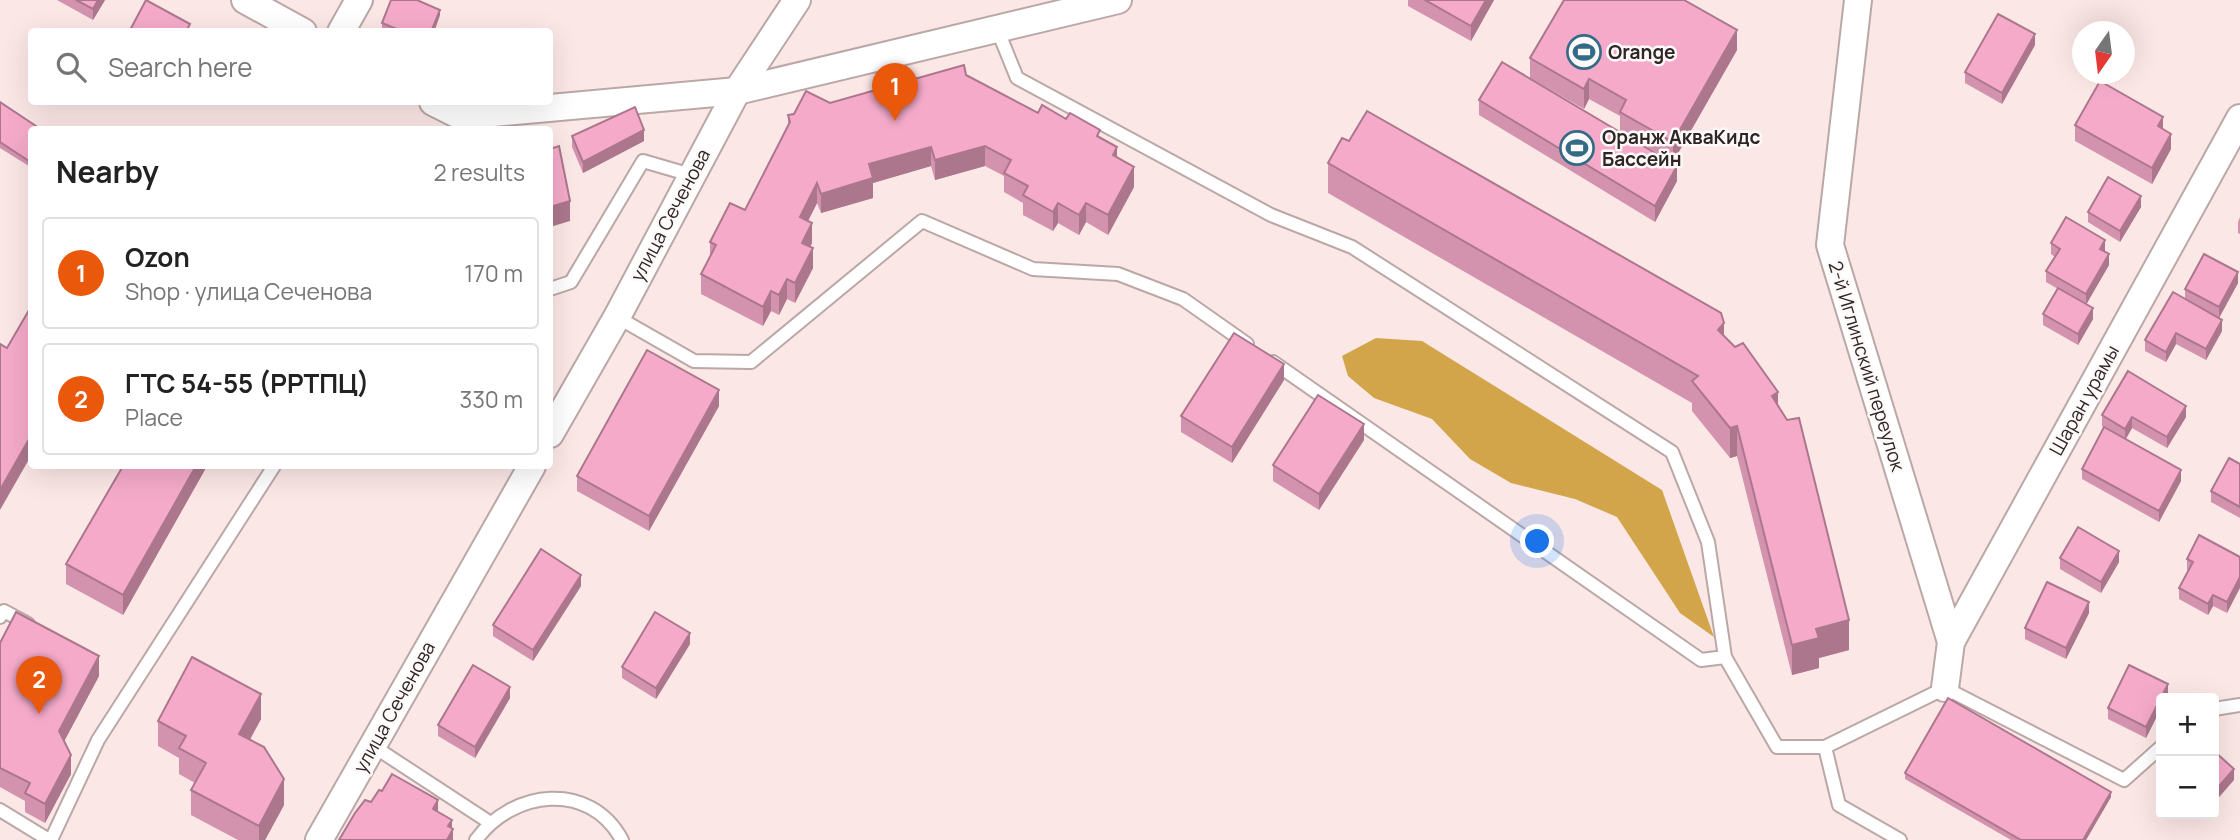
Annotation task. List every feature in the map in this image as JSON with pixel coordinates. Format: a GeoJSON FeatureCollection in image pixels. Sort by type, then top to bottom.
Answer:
{"type":"FeatureCollection","features":[{"type":"Feature","properties":{"kind":"street"},"geometry":{"type":"LineString","coordinates":[[245,0],[296,28]]}},
{"type":"Feature","properties":{"kind":"street"},"geometry":{"type":"LineString","coordinates":[[343,28],[359,0]]}},
{"type":"Feature","properties":{"kind":"street","name":"улица Сеченова"},"geometry":{"type":"LineString","coordinates":[[553,429],[617,317],[737,91],[797,0]]}},
{"type":"Feature","properties":{"kind":"street"},"geometry":{"type":"LineString","coordinates":[[439,105],[461,116],[737,91],[998,31],[1118,0]]}},
{"type":"Feature","properties":{"kind":"street","name":"2-й Иглинский переулок"},"geometry":{"type":"LineString","coordinates":[[1858,0],[1830,245],[1951,642]]}},
{"type":"Feature","properties":{"kind":"street","name":"Шаран урамы"},"geometry":{"type":"LineString","coordinates":[[1945,688],[1951,642],[2240,118]]}},
{"type":"Feature","properties":{"kind":"street","name":"улица Сеченова"},"geometry":{"type":"LineString","coordinates":[[319,840],[530,469]]}},
{"type":"Feature","properties":{"kind":"lane"},"geometry":{"type":"LineString","coordinates":[[998,31],[1017,78],[1271,215],[1352,247],[1672,452],[1708,541],[1725,657],[1777,747],[1825,747],[1945,688],[2123,780],[2156,751]]}},
{"type":"Feature","properties":{"kind":"lane"},"geometry":{"type":"LineString","coordinates":[[553,288],[571,282],[643,161],[691,175]]}},
{"type":"Feature","properties":{"kind":"lane"},"geometry":{"type":"LineString","coordinates":[[617,317],[694,360],[751,362],[922,221],[1033,269],[1118,274],[1183,299],[1700,660],[1725,657]]}},
{"type":"Feature","properties":{"kind":"lane"},"geometry":{"type":"LineString","coordinates":[[0,810],[50,840],[99,740],[272,469]]}},
{"type":"Feature","properties":{"kind":"lane"},"geometry":{"type":"LineString","coordinates":[[0,617],[4,611],[40,630]]}},
{"type":"Feature","properties":{"kind":"lane"},"geometry":{"type":"LineString","coordinates":[[2219,708],[2240,705]]}},
{"type":"Feature","properties":{"kind":"lane"},"geometry":{"type":"LineString","coordinates":[[373,746],[489,822]]}},
{"type":"Feature","properties":{"kind":"lane"},"geometry":{"type":"LineString","coordinates":[[1825,747],[1839,806],[1900,840]]}},
{"type":"Feature","properties":{"kind":"lane"},"geometry":{"type":"LineString","coordinates":[[476,840],[489,822],[504,811],[532,799],[567,800],[595,811],[618,831],[622,840]]}},
{"type":"Feature","properties":{"kind":"shaded area"},"geometry":{"type":"Polygon","coordinates":[[[1376,338],[1422,341],[1662,490],[1714,637],[1680,613],[1617,517],[1575,499],[1511,483],[1470,459],[1432,419],[1374,398],[1348,376],[1342,356],[1376,338]]]}},
{"type":"Feature","properties":{"kind":"building"},"geometry":{"type":"Polygon","coordinates":[[[76,0],[98,0],[93,9],[76,0]]]}},
{"type":"Feature","properties":{"kind":"building"},"geometry":{"type":"Polygon","coordinates":[[[146,0],[190,24],[188,28],[131,28],[146,0]]]}},
{"type":"Feature","properties":{"kind":"building"},"geometry":{"type":"Polygon","coordinates":[[[391,0],[417,0],[440,10],[433,28],[394,28],[382,23],[391,0]]]}},
{"type":"Feature","properties":{"kind":"building"},"geometry":{"type":"Polygon","coordinates":[[[1425,0],[1486,0],[1471,26],[1425,0]]]}},
{"type":"Feature","properties":{"kind":"building"},"geometry":{"type":"Polygon","coordinates":[[[1564,0],[1684,0],[1737,30],[1673,142],[1620,112],[1626,100],[1589,79],[1584,89],[1530,58],[1564,0]]]}},
{"type":"Feature","properties":{"kind":"building"},"geometry":{"type":"Polygon","coordinates":[[[1998,14],[2035,34],[2002,93],[1965,72],[1998,14]]]}},
{"type":"Feature","properties":{"kind":"building","name":"Оранж АкваКидс Бассейн"},"geometry":{"type":"Polygon","coordinates":[[[1502,62],[1677,166],[1655,206],[1479,100],[1502,62]]]}},
{"type":"Feature","properties":{"kind":"building"},"geometry":{"type":"Polygon","coordinates":[[[964,65],[966,75],[1038,113],[1042,105],[1066,119],[1070,113],[1100,130],[1097,136],[1117,147],[1113,155],[1134,167],[1108,215],[1086,203],[1079,215],[1058,203],[1053,212],[1023,195],[1028,186],[1004,173],[1011,160],[985,146],[935,160],[931,147],[869,164],[873,178],[821,194],[817,183],[800,217],[812,223],[802,243],[813,248],[795,283],[787,279],[779,295],[771,291],[763,307],[701,274],[716,245],[710,242],[730,203],[745,210],[790,122],[788,115],[794,114],[806,91],[830,103],[964,65]]]}},
{"type":"Feature","properties":{"kind":"building"},"geometry":{"type":"Polygon","coordinates":[[[2098,84],[2105,84],[2163,117],[2158,126],[2171,134],[2152,168],[2075,125],[2098,84]]]}},
{"type":"Feature","properties":{"kind":"building"},"geometry":{"type":"Polygon","coordinates":[[[0,102],[36,126],[28,126],[28,160],[0,142],[0,102]]]}},
{"type":"Feature","properties":{"kind":"building"},"geometry":{"type":"Polygon","coordinates":[[[635,107],[644,130],[583,162],[572,136],[635,107]]]}},
{"type":"Feature","properties":{"kind":"building"},"geometry":{"type":"Polygon","coordinates":[[[1367,111],[1721,313],[1724,323],[1718,330],[1735,347],[1743,343],[1778,392],[1772,396],[1787,420],[1799,418],[1849,620],[1816,629],[1819,638],[1792,645],[1737,426],[1730,428],[1692,381],[1698,376],[1328,163],[1342,138],[1349,141],[1367,111]]]}},
{"type":"Feature","properties":{"kind":"building"},"geometry":{"type":"Polygon","coordinates":[[[559,146],[570,201],[553,206],[553,148],[559,146]]]}},
{"type":"Feature","properties":{"kind":"building"},"geometry":{"type":"Polygon","coordinates":[[[2108,177],[2141,196],[2120,231],[2088,212],[2108,177]]]}},
{"type":"Feature","properties":{"kind":"building"},"geometry":{"type":"Polygon","coordinates":[[[2066,217],[2105,240],[2100,249],[2109,254],[2086,294],[2046,271],[2060,249],[2051,243],[2066,217]]]}},
{"type":"Feature","properties":{"kind":"building"},"geometry":{"type":"Polygon","coordinates":[[[2204,254],[2238,272],[2219,307],[2185,289],[2204,254]]]}},
{"type":"Feature","properties":{"kind":"building"},"geometry":{"type":"Polygon","coordinates":[[[2058,288],[2093,308],[2078,334],[2043,314],[2058,288]]]}},
{"type":"Feature","properties":{"kind":"building"},"geometry":{"type":"Polygon","coordinates":[[[2173,292],[2222,320],[2206,349],[2176,333],[2166,352],[2145,340],[2173,292]]]}},
{"type":"Feature","properties":{"kind":"building"},"geometry":{"type":"Polygon","coordinates":[[[28,312],[28,441],[0,490],[0,344],[7,348],[28,312]]]}},
{"type":"Feature","properties":{"kind":"building"},"geometry":{"type":"Polygon","coordinates":[[[1234,333],[1284,364],[1232,447],[1181,416],[1234,333]]]}},
{"type":"Feature","properties":{"kind":"building"},"geometry":{"type":"Polygon","coordinates":[[[647,350],[719,390],[649,516],[577,476],[647,350]]]}},
{"type":"Feature","properties":{"kind":"building"},"geometry":{"type":"Polygon","coordinates":[[[2128,371],[2186,406],[2167,437],[2132,417],[2125,429],[2102,415],[2128,371]]]}},
{"type":"Feature","properties":{"kind":"building"},"geometry":{"type":"Polygon","coordinates":[[[1318,395],[1364,424],[1319,494],[1273,465],[1318,395]]]}},
{"type":"Feature","properties":{"kind":"building"},"geometry":{"type":"Polygon","coordinates":[[[2104,427],[2181,470],[2159,511],[2082,469],[2104,427]]]}},
{"type":"Feature","properties":{"kind":"building"},"geometry":{"type":"Polygon","coordinates":[[[2229,458],[2240,464],[2240,507],[2211,491],[2229,458]]]}},
{"type":"Feature","properties":{"kind":"building"},"geometry":{"type":"Polygon","coordinates":[[[121,469],[194,469],[123,595],[66,564],[121,469]]]}},
{"type":"Feature","properties":{"kind":"building"},"geometry":{"type":"Polygon","coordinates":[[[2078,527],[2119,551],[2101,582],[2060,558],[2078,527]]]}},
{"type":"Feature","properties":{"kind":"building"},"geometry":{"type":"Polygon","coordinates":[[[2199,535],[2240,557],[2240,577],[2227,602],[2213,595],[2208,604],[2179,588],[2193,562],[2187,559],[2199,535]]]}},
{"type":"Feature","properties":{"kind":"building"},"geometry":{"type":"Polygon","coordinates":[[[541,549],[581,575],[533,650],[493,625],[541,549]]]}},
{"type":"Feature","properties":{"kind":"building"},"geometry":{"type":"Polygon","coordinates":[[[2047,582],[2089,602],[2066,648],[2025,628],[2047,582]]]}},
{"type":"Feature","properties":{"kind":"building"},"geometry":{"type":"Polygon","coordinates":[[[16,612],[99,656],[59,731],[71,755],[45,804],[25,793],[30,783],[0,768],[0,643],[16,612]]]}},
{"type":"Feature","properties":{"kind":"building"},"geometry":{"type":"Polygon","coordinates":[[[655,612],[690,633],[656,688],[622,667],[655,612]]]}},
{"type":"Feature","properties":{"kind":"building"},"geometry":{"type":"Polygon","coordinates":[[[192,657],[261,694],[239,734],[264,747],[284,779],[259,826],[191,790],[206,763],[179,748],[186,736],[158,721],[192,657]]]}},
{"type":"Feature","properties":{"kind":"building"},"geometry":{"type":"Polygon","coordinates":[[[473,665],[510,687],[475,747],[438,725],[473,665]]]}},
{"type":"Feature","properties":{"kind":"building"},"geometry":{"type":"Polygon","coordinates":[[[2129,665],[2168,684],[2163,693],[2156,693],[2156,707],[2146,727],[2108,708],[2129,665]]]}},
{"type":"Feature","properties":{"kind":"building"},"geometry":{"type":"Polygon","coordinates":[[[1948,698],[2111,792],[2083,840],[2021,840],[1905,773],[1948,698]]]}},
{"type":"Feature","properties":{"kind":"building"},"geometry":{"type":"Polygon","coordinates":[[[2219,756],[2234,769],[2219,786],[2219,756]]]}},
{"type":"Feature","properties":{"kind":"building"},"geometry":{"type":"Polygon","coordinates":[[[392,774],[438,800],[433,809],[452,820],[448,826],[453,829],[447,840],[339,840],[365,800],[371,802],[379,790],[382,791],[392,774]]]}},
{"type":"Feature","properties":{"kind":"place","name":"Orange"},"geometry":{"type":"Point","coordinates":[1584,52]}},
{"type":"Feature","properties":{"kind":"place","name":"Ozon"},"geometry":{"type":"Point","coordinates":[895,121]}},
{"type":"Feature","properties":{"kind":"place","name":"Оранж АкваКидс Бассейн"},"geometry":{"type":"Point","coordinates":[1577,148]}},
{"type":"Feature","properties":{"kind":"place","name":"ГТС 54-55 (РРТПЦ)"},"geometry":{"type":"Point","coordinates":[39,714]}}]}
